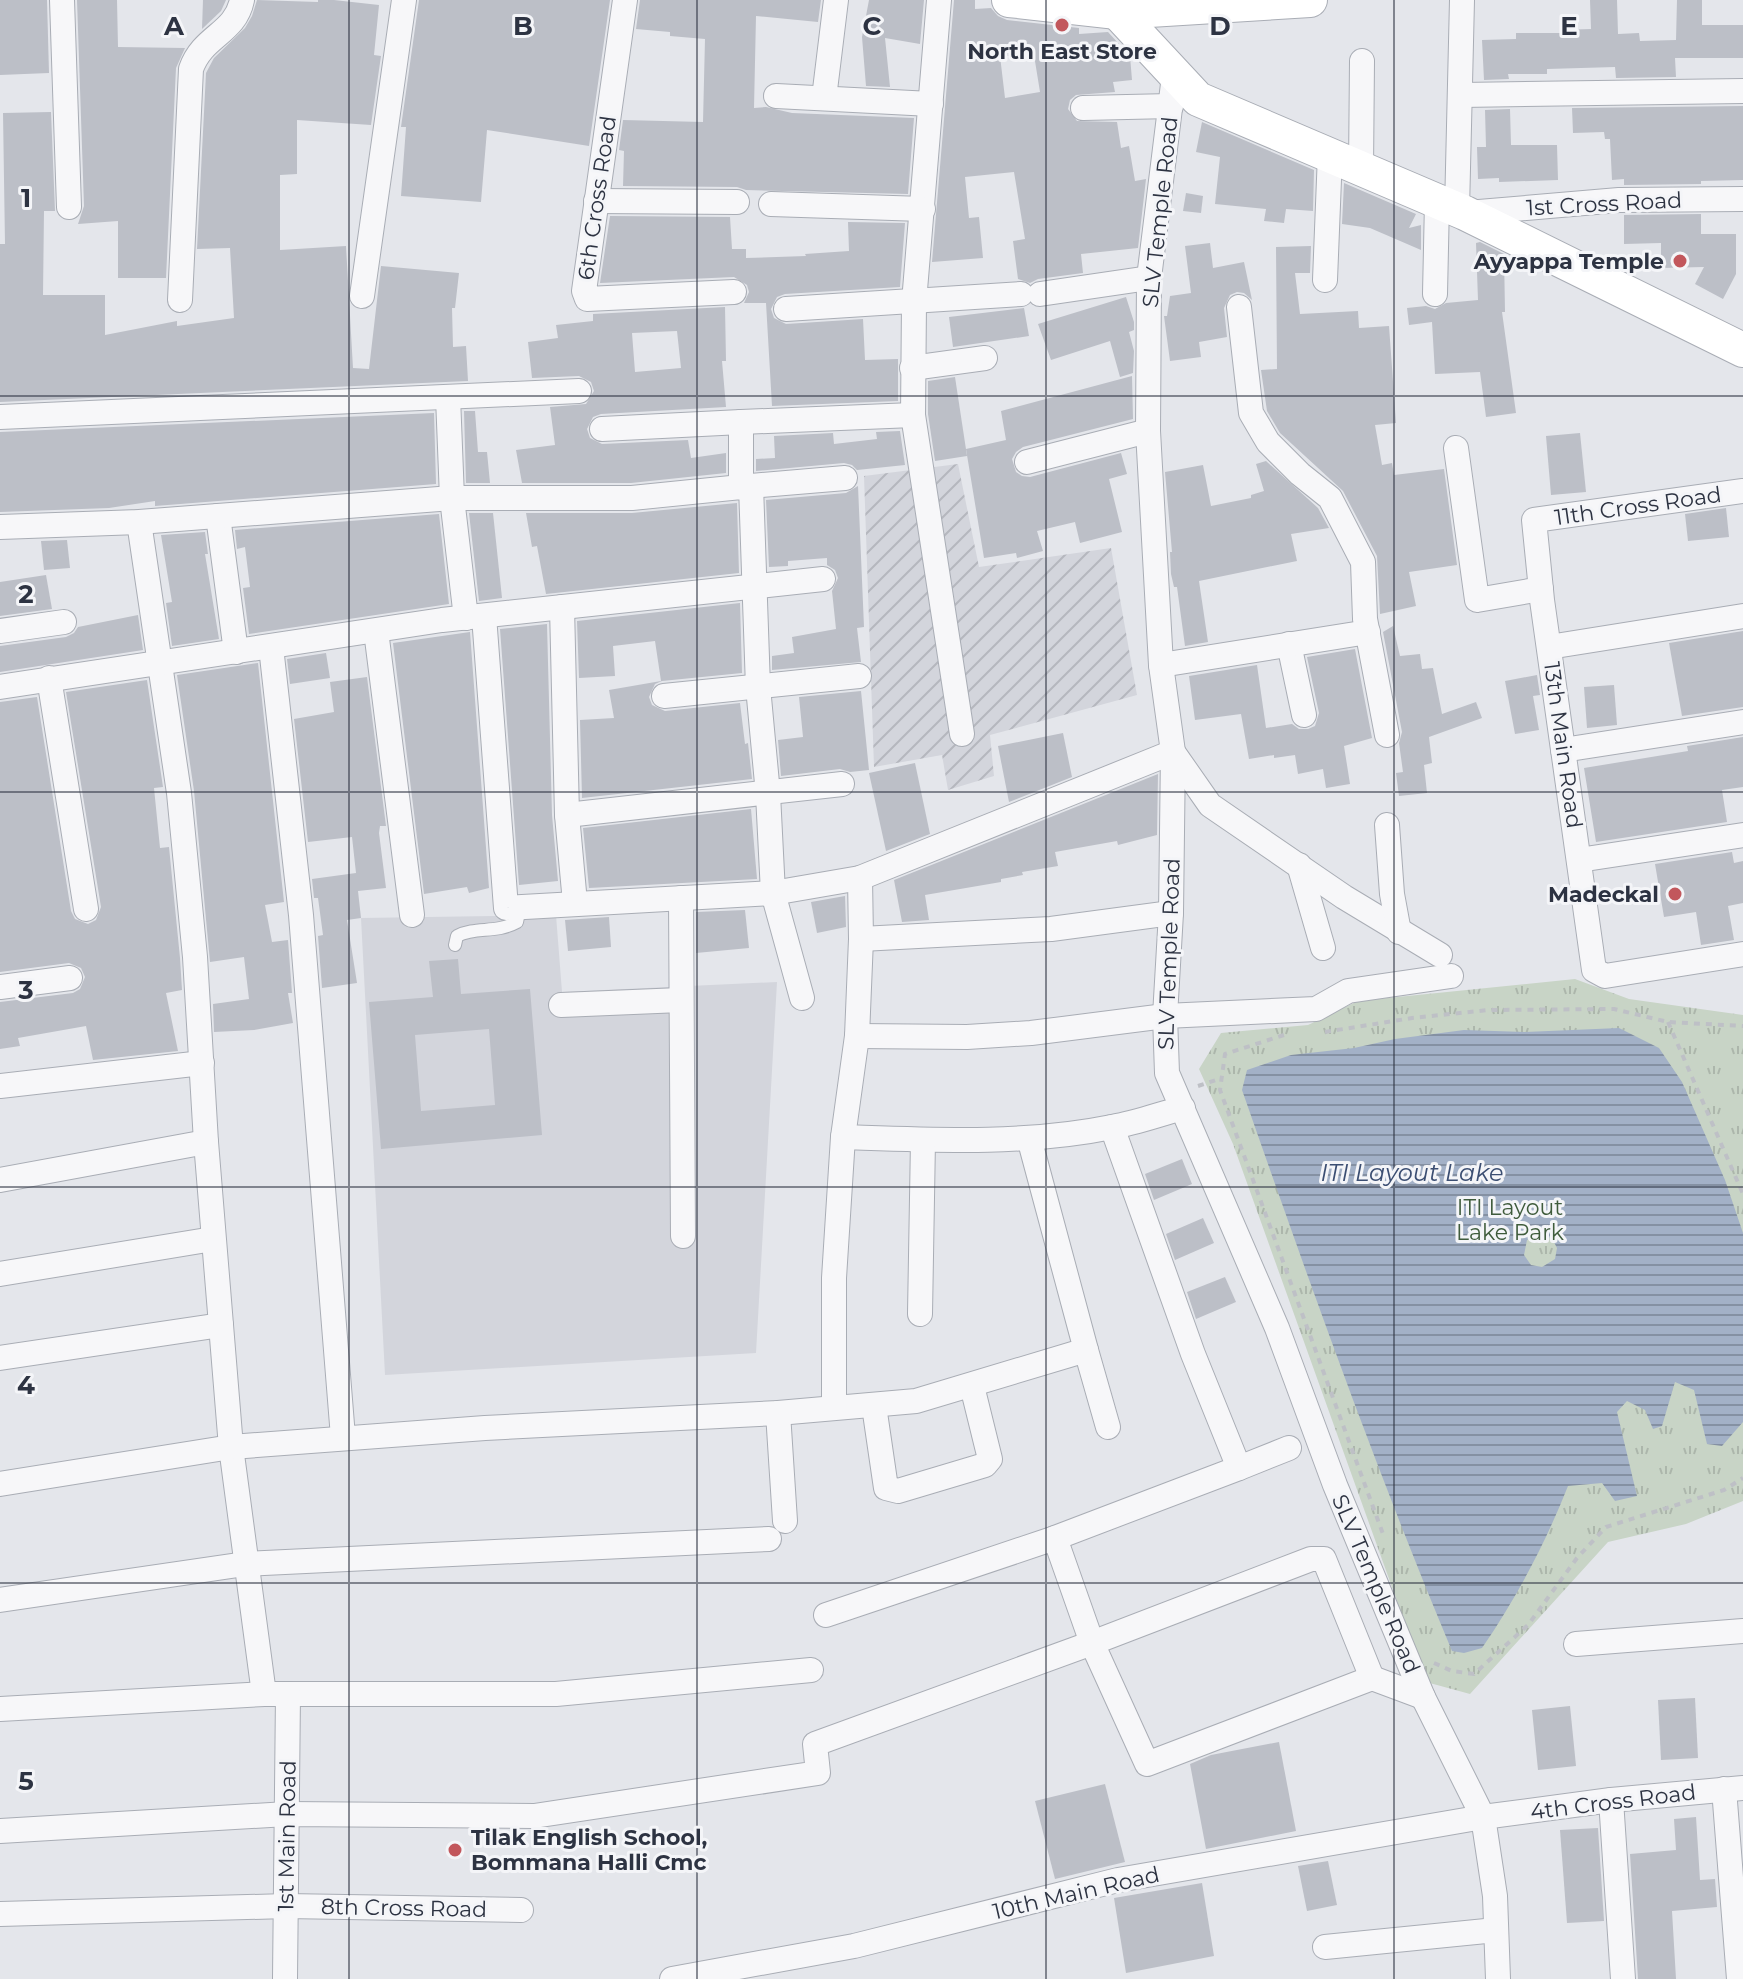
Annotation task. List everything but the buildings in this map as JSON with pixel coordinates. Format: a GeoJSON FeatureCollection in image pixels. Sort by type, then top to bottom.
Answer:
{"type":"FeatureCollection","features":[{"type":"Feature","properties":{"kind":"street"},"geometry":{"type":"LineString","coordinates":[[62,0],[69,207]]}},
{"type":"Feature","properties":{"kind":"street"},"geometry":{"type":"LineString","coordinates":[[180,300],[191,78],[196,55],[238,17],[242,0]]}},
{"type":"Feature","properties":{"kind":"street"},"geometry":{"type":"LineString","coordinates":[[362,296],[404,0]]}},
{"type":"Feature","properties":{"kind":"street","name":"6th Cross Road"},"geometry":{"type":"LineString","coordinates":[[625,0],[584,291],[587,299],[734,292]]}},
{"type":"Feature","properties":{"kind":"street"},"geometry":{"type":"LineString","coordinates":[[824,98],[836,0]]}},
{"type":"Feature","properties":{"kind":"street"},"geometry":{"type":"LineString","coordinates":[[939,0],[914,302],[913,415],[962,734]]}},
{"type":"Feature","properties":{"kind":"street"},"geometry":{"type":"LineString","coordinates":[[1009,0],[1117,12],[1163,5],[1310,0]]}},
{"type":"Feature","properties":{"kind":"street"},"geometry":{"type":"LineString","coordinates":[[1435,294],[1453,208],[1461,95],[1462,0]]}},
{"type":"Feature","properties":{"kind":"street"},"geometry":{"type":"LineString","coordinates":[[1117,12],[1172,91]]}},
{"type":"Feature","properties":{"kind":"street"},"geometry":{"type":"LineString","coordinates":[[1361,169],[1362,61]]}},
{"type":"Feature","properties":{"kind":"street"},"geometry":{"type":"LineString","coordinates":[[1083,108],[1172,91],[1198,99],[1453,208],[1743,350]]}},
{"type":"Feature","properties":{"kind":"street","name":"SLV Temple Road"},"geometry":{"type":"LineString","coordinates":[[1172,91],[1149,278],[1148,431],[1161,665],[1173,752],[1171,913],[1165,1016],[1167,1073],[1277,1328],[1335,1485],[1423,1697],[1483,1817],[1495,1896],[1498,1979]]}},
{"type":"Feature","properties":{"kind":"street"},"geometry":{"type":"LineString","coordinates":[[1461,95],[1743,91]]}},
{"type":"Feature","properties":{"kind":"street"},"geometry":{"type":"LineString","coordinates":[[776,96],[931,104]]}},
{"type":"Feature","properties":{"kind":"street"},"geometry":{"type":"LineString","coordinates":[[1325,280],[1330,154]]}},
{"type":"Feature","properties":{"kind":"street","name":"1st Cross Road"},"geometry":{"type":"LineString","coordinates":[[1453,208],[1619,200],[1743,199]]}},
{"type":"Feature","properties":{"kind":"street"},"geometry":{"type":"LineString","coordinates":[[596,201],[737,202]]}},
{"type":"Feature","properties":{"kind":"street"},"geometry":{"type":"LineString","coordinates":[[771,204],[923,209]]}},
{"type":"Feature","properties":{"kind":"street"},"geometry":{"type":"LineString","coordinates":[[786,309],[1031,294],[1149,278]]}},
{"type":"Feature","properties":{"kind":"street"},"geometry":{"type":"LineString","coordinates":[[1239,307],[1251,413],[1268,442],[1330,498],[1363,562],[1368,632],[1387,735]]}},
{"type":"Feature","properties":{"kind":"street"},"geometry":{"type":"LineString","coordinates":[[912,368],[985,358]]}},
{"type":"Feature","properties":{"kind":"street"},"geometry":{"type":"LineString","coordinates":[[0,417],[579,391]]}},
{"type":"Feature","properties":{"kind":"street"},"geometry":{"type":"LineString","coordinates":[[448,397],[452,498],[475,617],[506,908],[773,893],[860,878],[1173,752],[1210,805],[1445,966],[1348,991],[1316,1009],[1165,1016],[999,1035],[857,1036]]}},
{"type":"Feature","properties":{"kind":"street"},"geometry":{"type":"LineString","coordinates":[[602,429],[913,415]]}},
{"type":"Feature","properties":{"kind":"street"},"geometry":{"type":"LineString","coordinates":[[741,422],[756,585],[758,687],[773,893],[802,998]]}},
{"type":"Feature","properties":{"kind":"street"},"geometry":{"type":"LineString","coordinates":[[1027,462],[1148,431]]}},
{"type":"Feature","properties":{"kind":"street"},"geometry":{"type":"LineString","coordinates":[[1456,448],[1477,600],[1541,589]]}},
{"type":"Feature","properties":{"kind":"street"},"geometry":{"type":"LineString","coordinates":[[0,527],[139,522],[452,498],[632,498],[845,478]]}},
{"type":"Feature","properties":{"kind":"street","name":"11th Cross Road"},"geometry":{"type":"LineString","coordinates":[[1534,520],[1743,491]]}},
{"type":"Feature","properties":{"kind":"street"},"geometry":{"type":"LineString","coordinates":[[218,516],[236,652]]}},
{"type":"Feature","properties":{"kind":"street","name":"13th Main Road"},"geometry":{"type":"LineString","coordinates":[[1534,520],[1594,970],[1605,976],[1743,954]]}},
{"type":"Feature","properties":{"kind":"street"},"geometry":{"type":"LineString","coordinates":[[139,522],[179,793],[231,1447],[264,1694]]}},
{"type":"Feature","properties":{"kind":"street"},"geometry":{"type":"LineString","coordinates":[[0,687],[475,617],[823,579]]}},
{"type":"Feature","properties":{"kind":"street"},"geometry":{"type":"LineString","coordinates":[[562,607],[567,815],[575,903]]}},
{"type":"Feature","properties":{"kind":"street"},"geometry":{"type":"LineString","coordinates":[[1549,647],[1743,616]]}},
{"type":"Feature","properties":{"kind":"street"},"geometry":{"type":"LineString","coordinates":[[0,631],[64,622]]}},
{"type":"Feature","properties":{"kind":"street"},"geometry":{"type":"LineString","coordinates":[[376,631],[412,915]]}},
{"type":"Feature","properties":{"kind":"street"},"geometry":{"type":"LineString","coordinates":[[1161,665],[1368,632]]}},
{"type":"Feature","properties":{"kind":"street"},"geometry":{"type":"LineString","coordinates":[[1289,644],[1304,715]]}},
{"type":"Feature","properties":{"kind":"street"},"geometry":{"type":"LineString","coordinates":[[271,647],[301,915],[343,1437]]}},
{"type":"Feature","properties":{"kind":"street"},"geometry":{"type":"LineString","coordinates":[[664,696],[859,676]]}},
{"type":"Feature","properties":{"kind":"street"},"geometry":{"type":"LineString","coordinates":[[49,678],[86,909]]}},
{"type":"Feature","properties":{"kind":"street"},"geometry":{"type":"LineString","coordinates":[[1563,750],[1743,722]]}},
{"type":"Feature","properties":{"kind":"street"},"geometry":{"type":"LineString","coordinates":[[567,815],[842,784]]}},
{"type":"Feature","properties":{"kind":"street"},"geometry":{"type":"LineString","coordinates":[[1387,825],[1392,894],[1399,932]]}},
{"type":"Feature","properties":{"kind":"street"},"geometry":{"type":"LineString","coordinates":[[1579,860],[1743,835]]}},
{"type":"Feature","properties":{"kind":"street"},"geometry":{"type":"LineString","coordinates":[[1299,865],[1323,948]]}},
{"type":"Feature","properties":{"kind":"street"},"geometry":{"type":"LineString","coordinates":[[834,1407],[834,1278],[843,1137],[857,1036],[860,878]]}},
{"type":"Feature","properties":{"kind":"street"},"geometry":{"type":"LineString","coordinates":[[681,898],[683,1236]]}},
{"type":"Feature","properties":{"kind":"street"},"geometry":{"type":"LineString","coordinates":[[861,939],[1051,929],[1171,913]]}},
{"type":"Feature","properties":{"kind":"street"},"geometry":{"type":"LineString","coordinates":[[0,987],[70,978]]}},
{"type":"Feature","properties":{"kind":"street"},"geometry":{"type":"LineString","coordinates":[[561,1005],[681,1000]]}},
{"type":"Feature","properties":{"kind":"street"},"geometry":{"type":"LineString","coordinates":[[0,1086],[202,1063]]}},
{"type":"Feature","properties":{"kind":"street"},"geometry":{"type":"LineString","coordinates":[[843,1137],[923,1140],[1029,1138],[1112,1127],[1183,1108]]}},
{"type":"Feature","properties":{"kind":"street"},"geometry":{"type":"LineString","coordinates":[[1112,1127],[1193,1354],[1239,1468]]}},
{"type":"Feature","properties":{"kind":"street"},"geometry":{"type":"LineString","coordinates":[[1029,1138],[1108,1427]]}},
{"type":"Feature","properties":{"kind":"street"},"geometry":{"type":"LineString","coordinates":[[920,1314],[923,1140]]}},
{"type":"Feature","properties":{"kind":"street"},"geometry":{"type":"LineString","coordinates":[[0,1180],[206,1142]]}},
{"type":"Feature","properties":{"kind":"street"},"geometry":{"type":"LineString","coordinates":[[0,1274],[213,1239]]}},
{"type":"Feature","properties":{"kind":"street"},"geometry":{"type":"LineString","coordinates":[[0,1358],[221,1325]]}},
{"type":"Feature","properties":{"kind":"street"},"geometry":{"type":"LineString","coordinates":[[0,1484],[231,1447],[343,1437],[778,1413],[916,1401],[1086,1350]]}},
{"type":"Feature","properties":{"kind":"street"},"geometry":{"type":"LineString","coordinates":[[874,1406],[886,1488],[898,1491],[985,1465],[990,1459],[972,1386]]}},
{"type":"Feature","properties":{"kind":"street"},"geometry":{"type":"LineString","coordinates":[[0,1600],[245,1564],[777,1530],[778,1413]]}},
{"type":"Feature","properties":{"kind":"street"},"geometry":{"type":"LineString","coordinates":[[826,1615],[1055,1538],[1289,1448]]}},
{"type":"Feature","properties":{"kind":"street"},"geometry":{"type":"LineString","coordinates":[[1055,1538],[1092,1643],[1147,1764],[1372,1678],[1423,1697]]}},
{"type":"Feature","properties":{"kind":"street"},"geometry":{"type":"LineString","coordinates":[[0,1831],[287,1814],[534,1816],[818,1773],[815,1744],[1311,1559],[1324,1559],[1372,1678]]}},
{"type":"Feature","properties":{"kind":"street"},"geometry":{"type":"LineString","coordinates":[[1576,1644],[1743,1631]]}},
{"type":"Feature","properties":{"kind":"street"},"geometry":{"type":"LineString","coordinates":[[0,1709],[264,1694],[556,1694],[811,1670]]}},
{"type":"Feature","properties":{"kind":"street","name":"1st Main Road"},"geometry":{"type":"LineString","coordinates":[[285,1979],[288,1694]]}},
{"type":"Feature","properties":{"kind":"street"},"geometry":{"type":"LineString","coordinates":[[1734,1788],[1739,1979]]}},
{"type":"Feature","properties":{"kind":"street","name":"4th Cross Road"},"geometry":{"type":"LineString","coordinates":[[1483,1817],[1734,1788]]}},
{"type":"Feature","properties":{"kind":"street"},"geometry":{"type":"LineString","coordinates":[[1611,1800],[1623,1979]]}},
{"type":"Feature","properties":{"kind":"street","name":"10th Main Road"},"geometry":{"type":"LineString","coordinates":[[663,1979],[854,1946],[1118,1880],[1483,1817]]}},
{"type":"Feature","properties":{"kind":"street","name":"8th Cross Road"},"geometry":{"type":"LineString","coordinates":[[0,1914],[286,1906],[521,1910]]}},
{"type":"Feature","properties":{"kind":"street"},"geometry":{"type":"LineString","coordinates":[[1325,1947],[1496,1930]]}},
{"type":"Feature","properties":{"kind":"lane"},"geometry":{"type":"LineString","coordinates":[[455,945],[457,936],[464,933],[499,930],[517,922],[520,907]]}},
{"type":"Feature","properties":{"kind":"path"},"geometry":{"type":"LineString","coordinates":[[1323,1032],[1488,1010],[1614,1009],[1668,1022],[1743,1026]]}},
{"type":"Feature","properties":{"kind":"path"},"geometry":{"type":"LineString","coordinates":[[1668,1022],[1743,1194]]}},
{"type":"Feature","properties":{"kind":"path"},"geometry":{"type":"LineString","coordinates":[[1297,1034],[1284,1035],[1225,1054],[1220,1090],[1385,1541]]}},
{"type":"Feature","properties":{"kind":"path"},"geometry":{"type":"LineString","coordinates":[[1427,1660],[1452,1671],[1474,1674],[1528,1625],[1577,1558],[1606,1527],[1724,1490],[1743,1478]]}},
{"type":"Feature","properties":{"kind":"shaded area"},"geometry":{"type":"Polygon","coordinates":[[[958,464],[979,567],[1111,548],[1137,695],[990,735],[994,776],[948,790],[942,755],[874,767],[864,476],[958,464]]]}},
{"type":"Feature","properties":{"kind":"shaded area"},"geometry":{"type":"Polygon","coordinates":[[[556,915],[562,992],[777,982],[756,1353],[385,1375],[361,918],[556,915]]]}},
{"type":"Feature","properties":{"kind":"green space","name":"ITI Layout Lake"},"geometry":{"type":"Polygon","coordinates":[[[1575,979],[1629,999],[1743,1015],[1743,1501],[1686,1524],[1608,1542],[1470,1694],[1426,1682],[1233,1144],[1199,1069],[1221,1033],[1308,1025],[1358,1001],[1575,979]]]}},
{"type":"Feature","properties":{"kind":"water","name":"ITI Layout Lake"},"geometry":{"type":"Polygon","coordinates":[[[1619,1028],[1659,1048],[1682,1082],[1725,1180],[1743,1233],[1743,1422],[1722,1446],[1707,1444],[1694,1390],[1675,1382],[1662,1426],[1653,1429],[1645,1410],[1627,1401],[1617,1412],[1637,1496],[1615,1501],[1602,1483],[1568,1486],[1519,1590],[1482,1648],[1464,1653],[1452,1651],[1396,1512],[1242,1090],[1247,1070],[1291,1055],[1464,1030],[1525,1032],[1619,1028]],[[1537,1234],[1527,1240],[1524,1255],[1531,1265],[1542,1267],[1555,1259],[1557,1248],[1552,1238],[1537,1234]]]}},
{"type":"Feature","properties":{"kind":"place","name":"North East Store"},"geometry":{"type":"Point","coordinates":[1062,25]}},
{"type":"Feature","properties":{"kind":"place","name":"Ayyappa Temple"},"geometry":{"type":"Point","coordinates":[1680,261]}},
{"type":"Feature","properties":{"kind":"place","name":"Madeckal"},"geometry":{"type":"Point","coordinates":[1675,894]}},
{"type":"Feature","properties":{"kind":"place","name":"Tilak English School, Bommana Halli Cmc"},"geometry":{"type":"Point","coordinates":[455,1850]}},
{"type":"Feature","properties":{"kind":"park label","name":"ITI Layout Lake Park"},"geometry":{"type":"Point","coordinates":[1510,1220]}}]}
